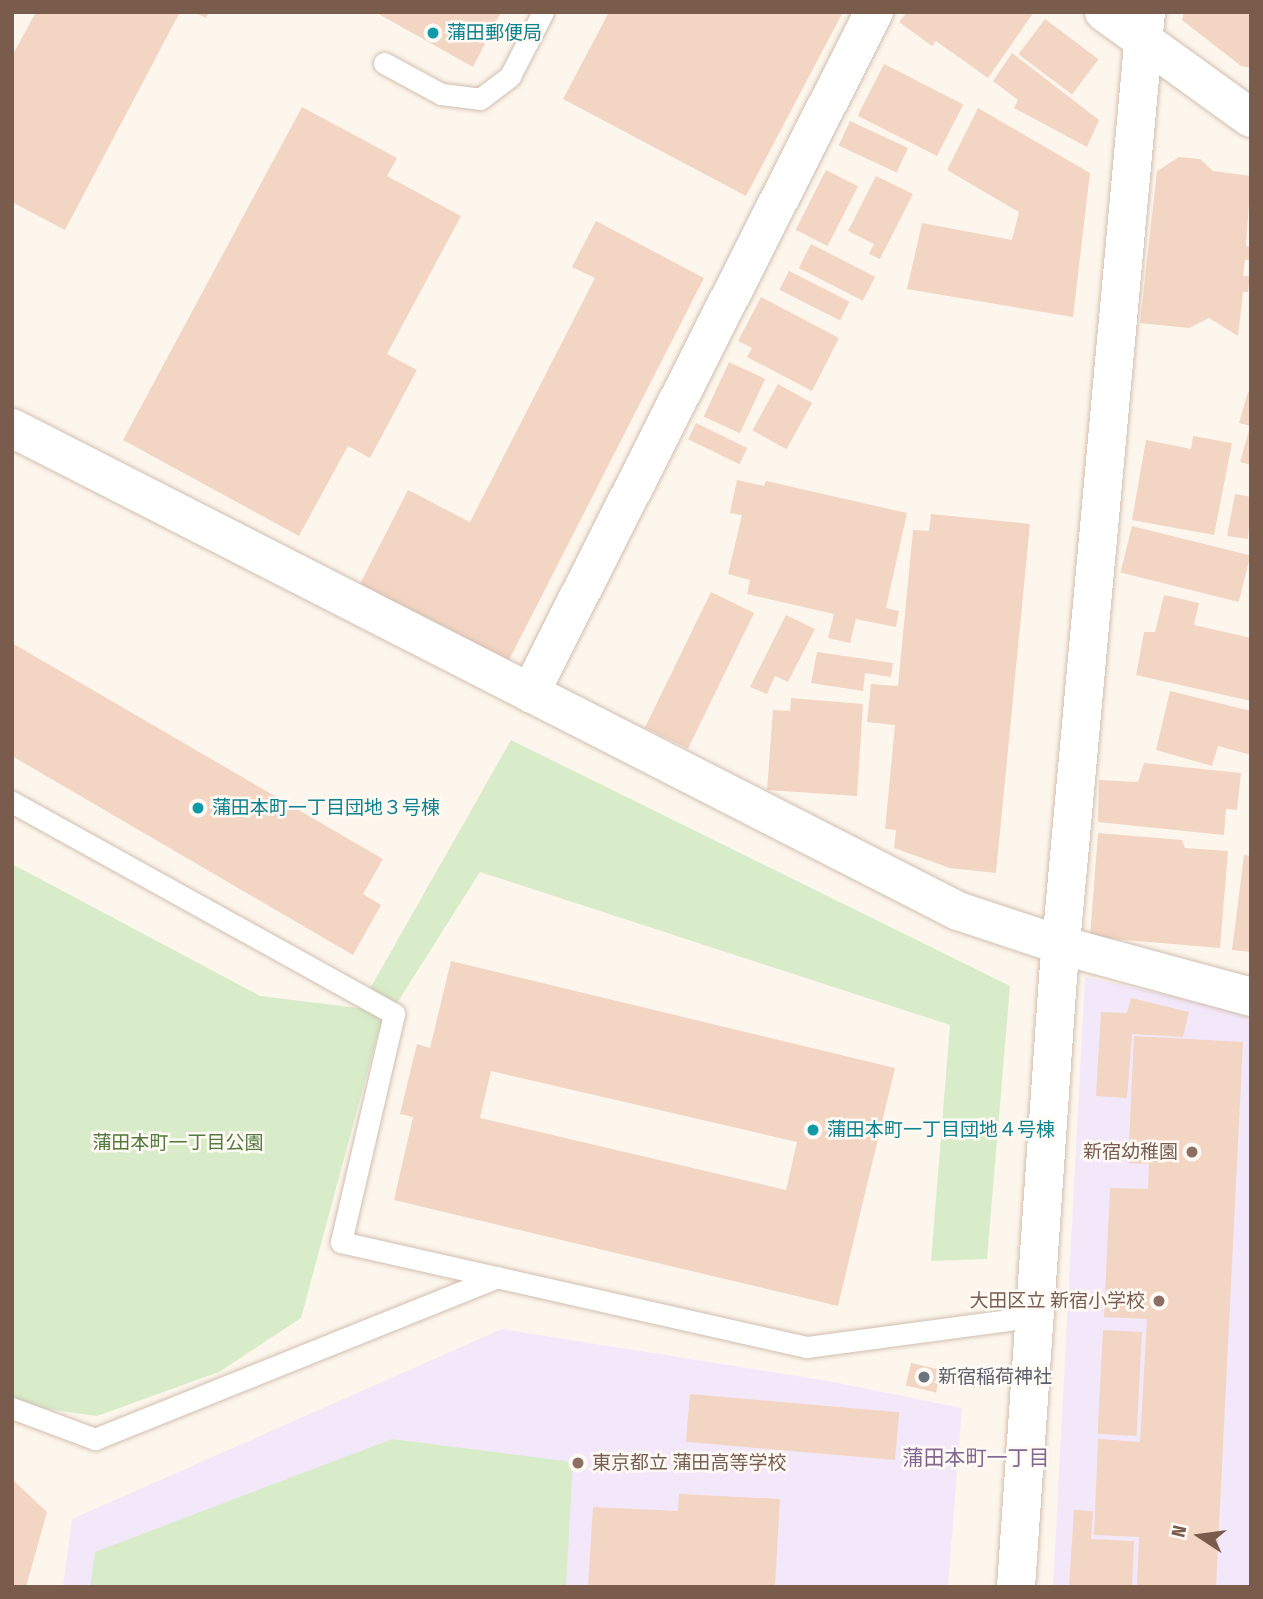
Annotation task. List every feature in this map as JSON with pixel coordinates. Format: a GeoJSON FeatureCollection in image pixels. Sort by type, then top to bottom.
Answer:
{"type":"FeatureCollection","features":[{"type":"Feature","properties":{"kind":"street"},"geometry":{"type":"LineString","coordinates":[[530,693],[874,12]]}},
{"type":"Feature","properties":{"kind":"street"},"geometry":{"type":"LineString","coordinates":[[1104,12],[1145,27],[1251,118]]}},
{"type":"Feature","properties":{"kind":"street"},"geometry":{"type":"LineString","coordinates":[[1016,1587],[1060,945],[1145,27]]}},
{"type":"Feature","properties":{"kind":"street"},"geometry":{"type":"LineString","coordinates":[[12,428],[958,911],[1060,945],[1251,997]]}},
{"type":"Feature","properties":{"kind":"lane"},"geometry":{"type":"LineString","coordinates":[[384,63],[441,94],[480,99],[510,76],[543,12]]}},
{"type":"Feature","properties":{"kind":"lane"},"geometry":{"type":"LineString","coordinates":[[12,802],[394,1014],[341,1242],[807,1347],[1033,1317]]}},
{"type":"Feature","properties":{"kind":"lane"},"geometry":{"type":"LineString","coordinates":[[12,1408],[95,1439],[498,1277]]}},
{"type":"Feature","properties":{"kind":"path"},"geometry":{"type":"LineString","coordinates":[[945,1383],[996,1386]]}},
{"type":"Feature","properties":{"kind":"shaded area","name":"大田区立 新宿小学校"},"geometry":{"type":"Polygon","coordinates":[[[1085,977],[1251,1014],[1251,1587],[1053,1587],[1085,977]]]}},
{"type":"Feature","properties":{"kind":"shaded area","name":"東京都立 蒲田高等学校"},"geometry":{"type":"Polygon","coordinates":[[[502,1329],[828,1381],[962,1408],[948,1587],[63,1587],[72,1519],[502,1329]]]}},
{"type":"Feature","properties":{"kind":"green space","name":"蒲田本町一丁目公園"},"geometry":{"type":"Polygon","coordinates":[[[511,740],[1010,986],[987,1259],[931,1261],[950,1025],[480,872],[378,1033],[301,1318],[219,1372],[97,1416],[12,1404],[12,864],[260,996],[359,1008],[511,740]]]}},
{"type":"Feature","properties":{"kind":"green space"},"geometry":{"type":"Polygon","coordinates":[[[392,1439],[573,1462],[566,1587],[90,1587],[95,1552],[392,1439]]]}},
{"type":"Feature","properties":{"kind":"building"},"geometry":{"type":"Polygon","coordinates":[[[36,12],[180,12],[65,230],[12,202],[12,56],[36,12]]]}},
{"type":"Feature","properties":{"kind":"building"},"geometry":{"type":"Polygon","coordinates":[[[194,12],[209,12],[206,18],[194,12]]]}},
{"type":"Feature","properties":{"kind":"building"},"geometry":{"type":"Polygon","coordinates":[[[375,12],[501,12],[473,67],[375,12]]]}},
{"type":"Feature","properties":{"kind":"building"},"geometry":{"type":"Polygon","coordinates":[[[609,12],[843,12],[746,196],[563,99],[609,12]]]}},
{"type":"Feature","properties":{"kind":"building"},"geometry":{"type":"Polygon","coordinates":[[[907,12],[1034,12],[988,78],[936,41],[932,46],[899,22],[907,12]]]}},
{"type":"Feature","properties":{"kind":"building"},"geometry":{"type":"Polygon","coordinates":[[[1184,12],[1251,12],[1251,68],[1241,66],[1182,20],[1184,12]]]}},
{"type":"Feature","properties":{"kind":"building"},"geometry":{"type":"Polygon","coordinates":[[[1045,19],[1099,59],[1072,94],[1019,54],[1045,19]]]}},
{"type":"Feature","properties":{"kind":"building"},"geometry":{"type":"Polygon","coordinates":[[[1012,53],[1099,120],[1087,147],[1014,108],[1018,100],[993,81],[1012,53]]]}},
{"type":"Feature","properties":{"kind":"building"},"geometry":{"type":"Polygon","coordinates":[[[884,64],[963,104],[937,156],[858,116],[884,64]]]}},
{"type":"Feature","properties":{"kind":"building"},"geometry":{"type":"Polygon","coordinates":[[[302,107],[397,158],[387,176],[461,216],[387,354],[417,370],[370,458],[348,446],[299,536],[123,440],[302,107]]]}},
{"type":"Feature","properties":{"kind":"building"},"geometry":{"type":"Polygon","coordinates":[[[978,108],[1090,173],[1073,317],[907,289],[922,223],[1012,240],[1019,212],[947,170],[978,108]]]}},
{"type":"Feature","properties":{"kind":"building"},"geometry":{"type":"Polygon","coordinates":[[[850,121],[908,148],[897,173],[839,145],[850,121]]]}},
{"type":"Feature","properties":{"kind":"building"},"geometry":{"type":"Polygon","coordinates":[[[1179,157],[1200,159],[1213,171],[1251,176],[1246,246],[1251,247],[1251,260],[1245,260],[1243,276],[1250,276],[1248,292],[1243,292],[1238,336],[1209,318],[1189,328],[1140,323],[1157,171],[1179,157]]]}},
{"type":"Feature","properties":{"kind":"building"},"geometry":{"type":"Polygon","coordinates":[[[826,170],[858,186],[828,246],[796,230],[826,170]]]}},
{"type":"Feature","properties":{"kind":"building"},"geometry":{"type":"Polygon","coordinates":[[[876,176],[913,194],[880,259],[869,254],[874,244],[848,231],[876,176]]]}},
{"type":"Feature","properties":{"kind":"building"},"geometry":{"type":"Polygon","coordinates":[[[596,221],[704,278],[509,660],[360,584],[408,490],[470,522],[595,278],[572,267],[596,221]]]}},
{"type":"Feature","properties":{"kind":"building"},"geometry":{"type":"Polygon","coordinates":[[[811,244],[875,277],[863,301],[799,268],[811,244]]]}},
{"type":"Feature","properties":{"kind":"building"},"geometry":{"type":"Polygon","coordinates":[[[789,271],[850,302],[840,321],[779,290],[789,271]]]}},
{"type":"Feature","properties":{"kind":"building"},"geometry":{"type":"Polygon","coordinates":[[[761,297],[839,338],[812,391],[747,357],[752,348],[738,341],[761,297]]]}},
{"type":"Feature","properties":{"kind":"building"},"geometry":{"type":"Polygon","coordinates":[[[729,362],[765,379],[740,433],[704,416],[729,362]]]}},
{"type":"Feature","properties":{"kind":"building"},"geometry":{"type":"Polygon","coordinates":[[[778,384],[812,403],[786,449],[752,430],[778,384]]]}},
{"type":"Feature","properties":{"kind":"building"},"geometry":{"type":"Polygon","coordinates":[[[1248,392],[1251,392],[1251,426],[1239,423],[1248,392]]]}},
{"type":"Feature","properties":{"kind":"building"},"geometry":{"type":"Polygon","coordinates":[[[696,423],[747,448],[739,464],[688,439],[696,423]]]}},
{"type":"Feature","properties":{"kind":"building"},"geometry":{"type":"Polygon","coordinates":[[[1251,427],[1251,465],[1240,462],[1251,427]]]}},
{"type":"Feature","properties":{"kind":"building"},"geometry":{"type":"Polygon","coordinates":[[[1193,436],[1232,443],[1214,535],[1132,520],[1146,440],[1191,449],[1193,436]]]}},
{"type":"Feature","properties":{"kind":"building"},"geometry":{"type":"Polygon","coordinates":[[[737,480],[764,486],[766,481],[907,513],[886,608],[899,611],[896,627],[856,619],[850,643],[828,638],[834,614],[747,594],[750,580],[728,574],[742,515],[730,513],[737,480]]]}},
{"type":"Feature","properties":{"kind":"building"},"geometry":{"type":"Polygon","coordinates":[[[1235,494],[1251,497],[1248,539],[1227,536],[1235,494]]]}},
{"type":"Feature","properties":{"kind":"building"},"geometry":{"type":"Polygon","coordinates":[[[931,514],[1030,524],[996,873],[950,868],[894,848],[896,830],[885,829],[895,725],[867,722],[871,684],[898,686],[913,530],[929,531],[931,514]]]}},
{"type":"Feature","properties":{"kind":"building"},"geometry":{"type":"Polygon","coordinates":[[[1132,526],[1250,556],[1239,602],[1120,573],[1132,526]]]}},
{"type":"Feature","properties":{"kind":"building"},"geometry":{"type":"Polygon","coordinates":[[[711,592],[754,613],[688,749],[645,728],[711,592]]]}},
{"type":"Feature","properties":{"kind":"building"},"geometry":{"type":"Polygon","coordinates":[[[1164,595],[1199,603],[1194,625],[1251,638],[1251,701],[1136,675],[1144,632],[1155,632],[1164,595]]]}},
{"type":"Feature","properties":{"kind":"building"},"geometry":{"type":"Polygon","coordinates":[[[786,615],[815,629],[788,682],[775,676],[767,694],[750,687],[786,615]]]}},
{"type":"Feature","properties":{"kind":"building","name":"蒲田本町一丁目団地３号棟"},"geometry":{"type":"Polygon","coordinates":[[[12,643],[383,859],[363,894],[381,905],[353,955],[12,756],[12,643]]]}},
{"type":"Feature","properties":{"kind":"building"},"geometry":{"type":"Polygon","coordinates":[[[817,652],[893,663],[891,677],[865,673],[863,691],[811,683],[817,652]]]}},
{"type":"Feature","properties":{"kind":"building"},"geometry":{"type":"Polygon","coordinates":[[[1170,691],[1251,711],[1251,755],[1218,746],[1212,766],[1156,750],[1170,691]]]}},
{"type":"Feature","properties":{"kind":"building"},"geometry":{"type":"Polygon","coordinates":[[[791,698],[863,704],[857,796],[767,790],[773,710],[790,711],[791,698]]]}},
{"type":"Feature","properties":{"kind":"building"},"geometry":{"type":"Polygon","coordinates":[[[1144,763],[1241,773],[1237,810],[1226,809],[1224,835],[1098,822],[1099,780],[1138,782],[1144,763]]]}},
{"type":"Feature","properties":{"kind":"building"},"geometry":{"type":"Polygon","coordinates":[[[1098,833],[1182,840],[1185,848],[1228,851],[1220,948],[1090,937],[1098,833]]]}},
{"type":"Feature","properties":{"kind":"building"},"geometry":{"type":"Polygon","coordinates":[[[1244,855],[1251,856],[1251,952],[1232,950],[1244,855]]]}},
{"type":"Feature","properties":{"kind":"building","name":"蒲田本町一丁目団地４号棟"},"geometry":{"type":"Polygon","coordinates":[[[451,961],[895,1068],[838,1306],[394,1200],[413,1117],[400,1114],[417,1044],[430,1048],[451,961]],[[491,1071],[480,1118],[786,1190],[797,1142],[491,1071]]]}},
{"type":"Feature","properties":{"kind":"building"},"geometry":{"type":"Polygon","coordinates":[[[1131,998],[1189,1012],[1183,1037],[1132,1034],[1127,1098],[1096,1096],[1101,1012],[1127,1013],[1131,998]]]}},
{"type":"Feature","properties":{"kind":"building"},"geometry":{"type":"Polygon","coordinates":[[[1134,1036],[1243,1042],[1216,1587],[1137,1587],[1139,1537],[1094,1535],[1098,1439],[1140,1442],[1147,1319],[1104,1317],[1110,1188],[1148,1189],[1149,1164],[1128,1163],[1134,1036]]]}},
{"type":"Feature","properties":{"kind":"building"},"geometry":{"type":"Polygon","coordinates":[[[1103,1330],[1142,1332],[1137,1436],[1098,1434],[1103,1330]]]}},
{"type":"Feature","properties":{"kind":"building","name":"新宿稲荷神社"},"geometry":{"type":"Polygon","coordinates":[[[911,1363],[941,1370],[936,1392],[906,1385],[911,1363]]]}},
{"type":"Feature","properties":{"kind":"building"},"geometry":{"type":"Polygon","coordinates":[[[690,1394],[899,1412],[895,1460],[686,1442],[690,1394]]]}},
{"type":"Feature","properties":{"kind":"building"},"geometry":{"type":"Polygon","coordinates":[[[12,1479],[47,1512],[26,1587],[12,1587],[12,1479]]]}},
{"type":"Feature","properties":{"kind":"building"},"geometry":{"type":"Polygon","coordinates":[[[679,1494],[780,1499],[775,1587],[588,1587],[593,1507],[678,1511],[679,1494]]]}},
{"type":"Feature","properties":{"kind":"building"},"geometry":{"type":"Polygon","coordinates":[[[1074,1510],[1093,1511],[1091,1539],[1134,1541],[1132,1587],[1069,1587],[1074,1510]]]}},
{"type":"Feature","properties":{"kind":"place","name":"蒲田郵便局"},"geometry":{"type":"Point","coordinates":[433,33]}},
{"type":"Feature","properties":{"kind":"place","name":"蒲田本町一丁目団地３号棟"},"geometry":{"type":"Point","coordinates":[198,808]}},
{"type":"Feature","properties":{"kind":"place","name":"蒲田本町一丁目団地４号棟"},"geometry":{"type":"Point","coordinates":[813,1130]}},
{"type":"Feature","properties":{"kind":"place","name":"新宿幼稚園"},"geometry":{"type":"Point","coordinates":[1192,1152]}},
{"type":"Feature","properties":{"kind":"place","name":"大田区立 新宿小学校"},"geometry":{"type":"Point","coordinates":[1159,1301]}},
{"type":"Feature","properties":{"kind":"place","name":"新宿稲荷神社"},"geometry":{"type":"Point","coordinates":[924,1377]}},
{"type":"Feature","properties":{"kind":"place","name":"東京都立 蒲田高等学校"},"geometry":{"type":"Point","coordinates":[578,1463]}},
{"type":"Feature","properties":{"kind":"district","name":"蒲田本町一丁目"},"geometry":{"type":"Point","coordinates":[976,1458]}}]}
